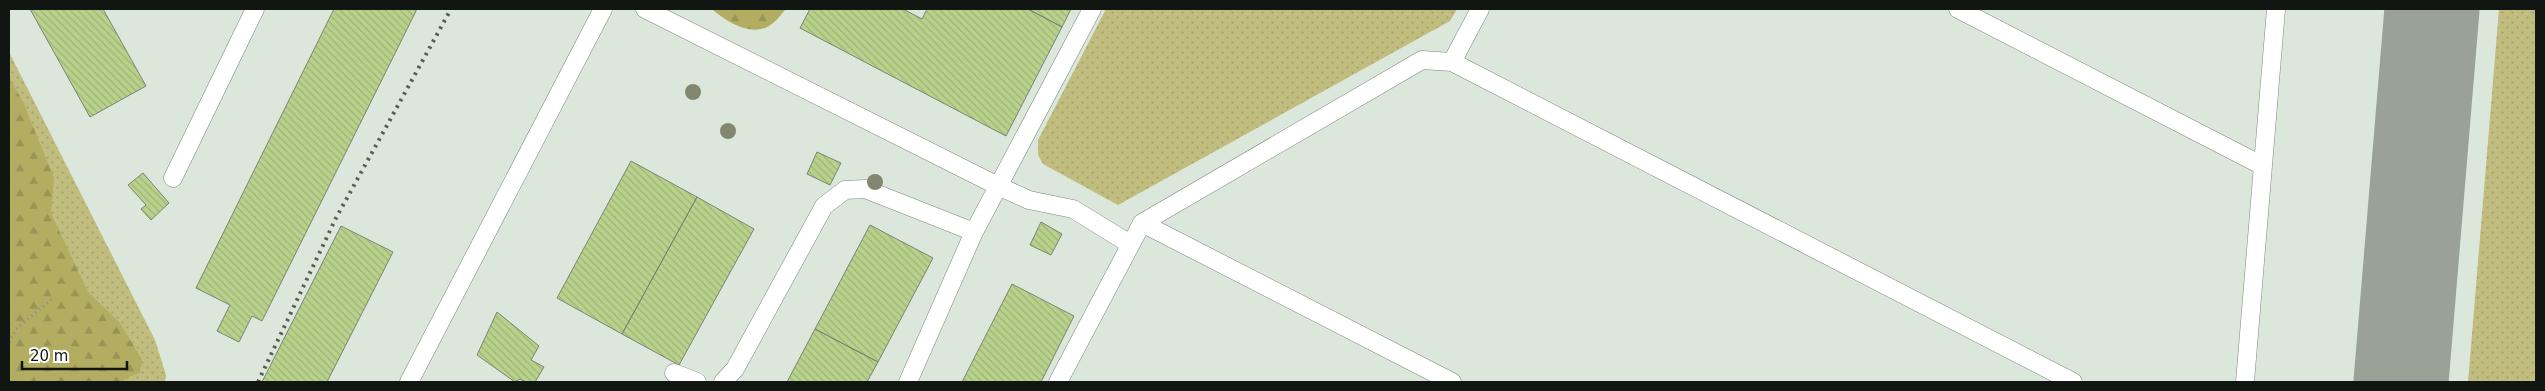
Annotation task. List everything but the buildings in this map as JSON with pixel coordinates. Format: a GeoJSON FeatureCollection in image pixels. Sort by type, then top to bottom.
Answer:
{"type":"FeatureCollection","features":[{"type":"Feature","properties":{"kind":"lane"},"geometry":{"type":"LineString","coordinates":[[173,178],[255,9]]}},
{"type":"Feature","properties":{"kind":"lane"},"geometry":{"type":"LineString","coordinates":[[409,382],[603,9]]}},
{"type":"Feature","properties":{"kind":"lane"},"geometry":{"type":"LineString","coordinates":[[645,9],[998,186],[1029,200],[1073,209],[1130,244]]}},
{"type":"Feature","properties":{"kind":"lane"},"geometry":{"type":"LineString","coordinates":[[908,382],[974,232],[1092,9]]}},
{"type":"Feature","properties":{"kind":"lane"},"geometry":{"type":"LineString","coordinates":[[1452,62],[1480,9]]}},
{"type":"Feature","properties":{"kind":"lane"},"geometry":{"type":"LineString","coordinates":[[1958,9],[2263,166]]}},
{"type":"Feature","properties":{"kind":"lane"},"geometry":{"type":"LineString","coordinates":[[2245,382],[2276,9]]}},
{"type":"Feature","properties":{"kind":"lane"},"geometry":{"type":"LineString","coordinates":[[1058,382],[1142,223],[1422,60],[1452,62],[2073,382]]}},
{"type":"Feature","properties":{"kind":"lane"},"geometry":{"type":"LineString","coordinates":[[723,382],[735,369],[824,206],[845,190],[865,189],[974,232]]}},
{"type":"Feature","properties":{"kind":"lane"},"geometry":{"type":"LineString","coordinates":[[1142,223],[1452,382]]}},
{"type":"Feature","properties":{"kind":"lane"},"geometry":{"type":"LineString","coordinates":[[674,373],[697,382]]}},
{"type":"Feature","properties":{"kind":"path"},"geometry":{"type":"LineString","coordinates":[[9,342],[16,329],[52,299]]}},
{"type":"Feature","properties":{"kind":"shaded area"},"geometry":{"type":"Polygon","coordinates":[[[1106,9],[1457,9],[1450,21],[1118,205],[1043,164],[1038,155],[1038,140],[1106,9]]]}},
{"type":"Feature","properties":{"kind":"shaded area"},"geometry":{"type":"Polygon","coordinates":[[[2499,9],[2536,9],[2536,382],[2468,382],[2499,9]]]}},
{"type":"Feature","properties":{"kind":"shaded area"},"geometry":{"type":"Polygon","coordinates":[[[9,52],[155,340],[166,375],[165,382],[9,382],[9,52]]]}},
{"type":"Feature","properties":{"kind":"green space"},"geometry":{"type":"Polygon","coordinates":[[[712,9],[786,9],[769,26],[754,30],[731,23],[712,9]]]}},
{"type":"Feature","properties":{"kind":"green space"},"geometry":{"type":"Polygon","coordinates":[[[9,77],[23,102],[54,178],[51,213],[88,292],[120,323],[142,360],[140,373],[128,377],[122,382],[9,382],[9,77]]]}},
{"type":"Feature","properties":{"kind":"taxiway"},"geometry":{"type":"LineString","coordinates":[[2401,382],[2432,9]]}},
{"type":"Feature","properties":{"kind":"railway"},"geometry":{"type":"LineString","coordinates":[[258,382],[336,218],[451,9]]}}]}
